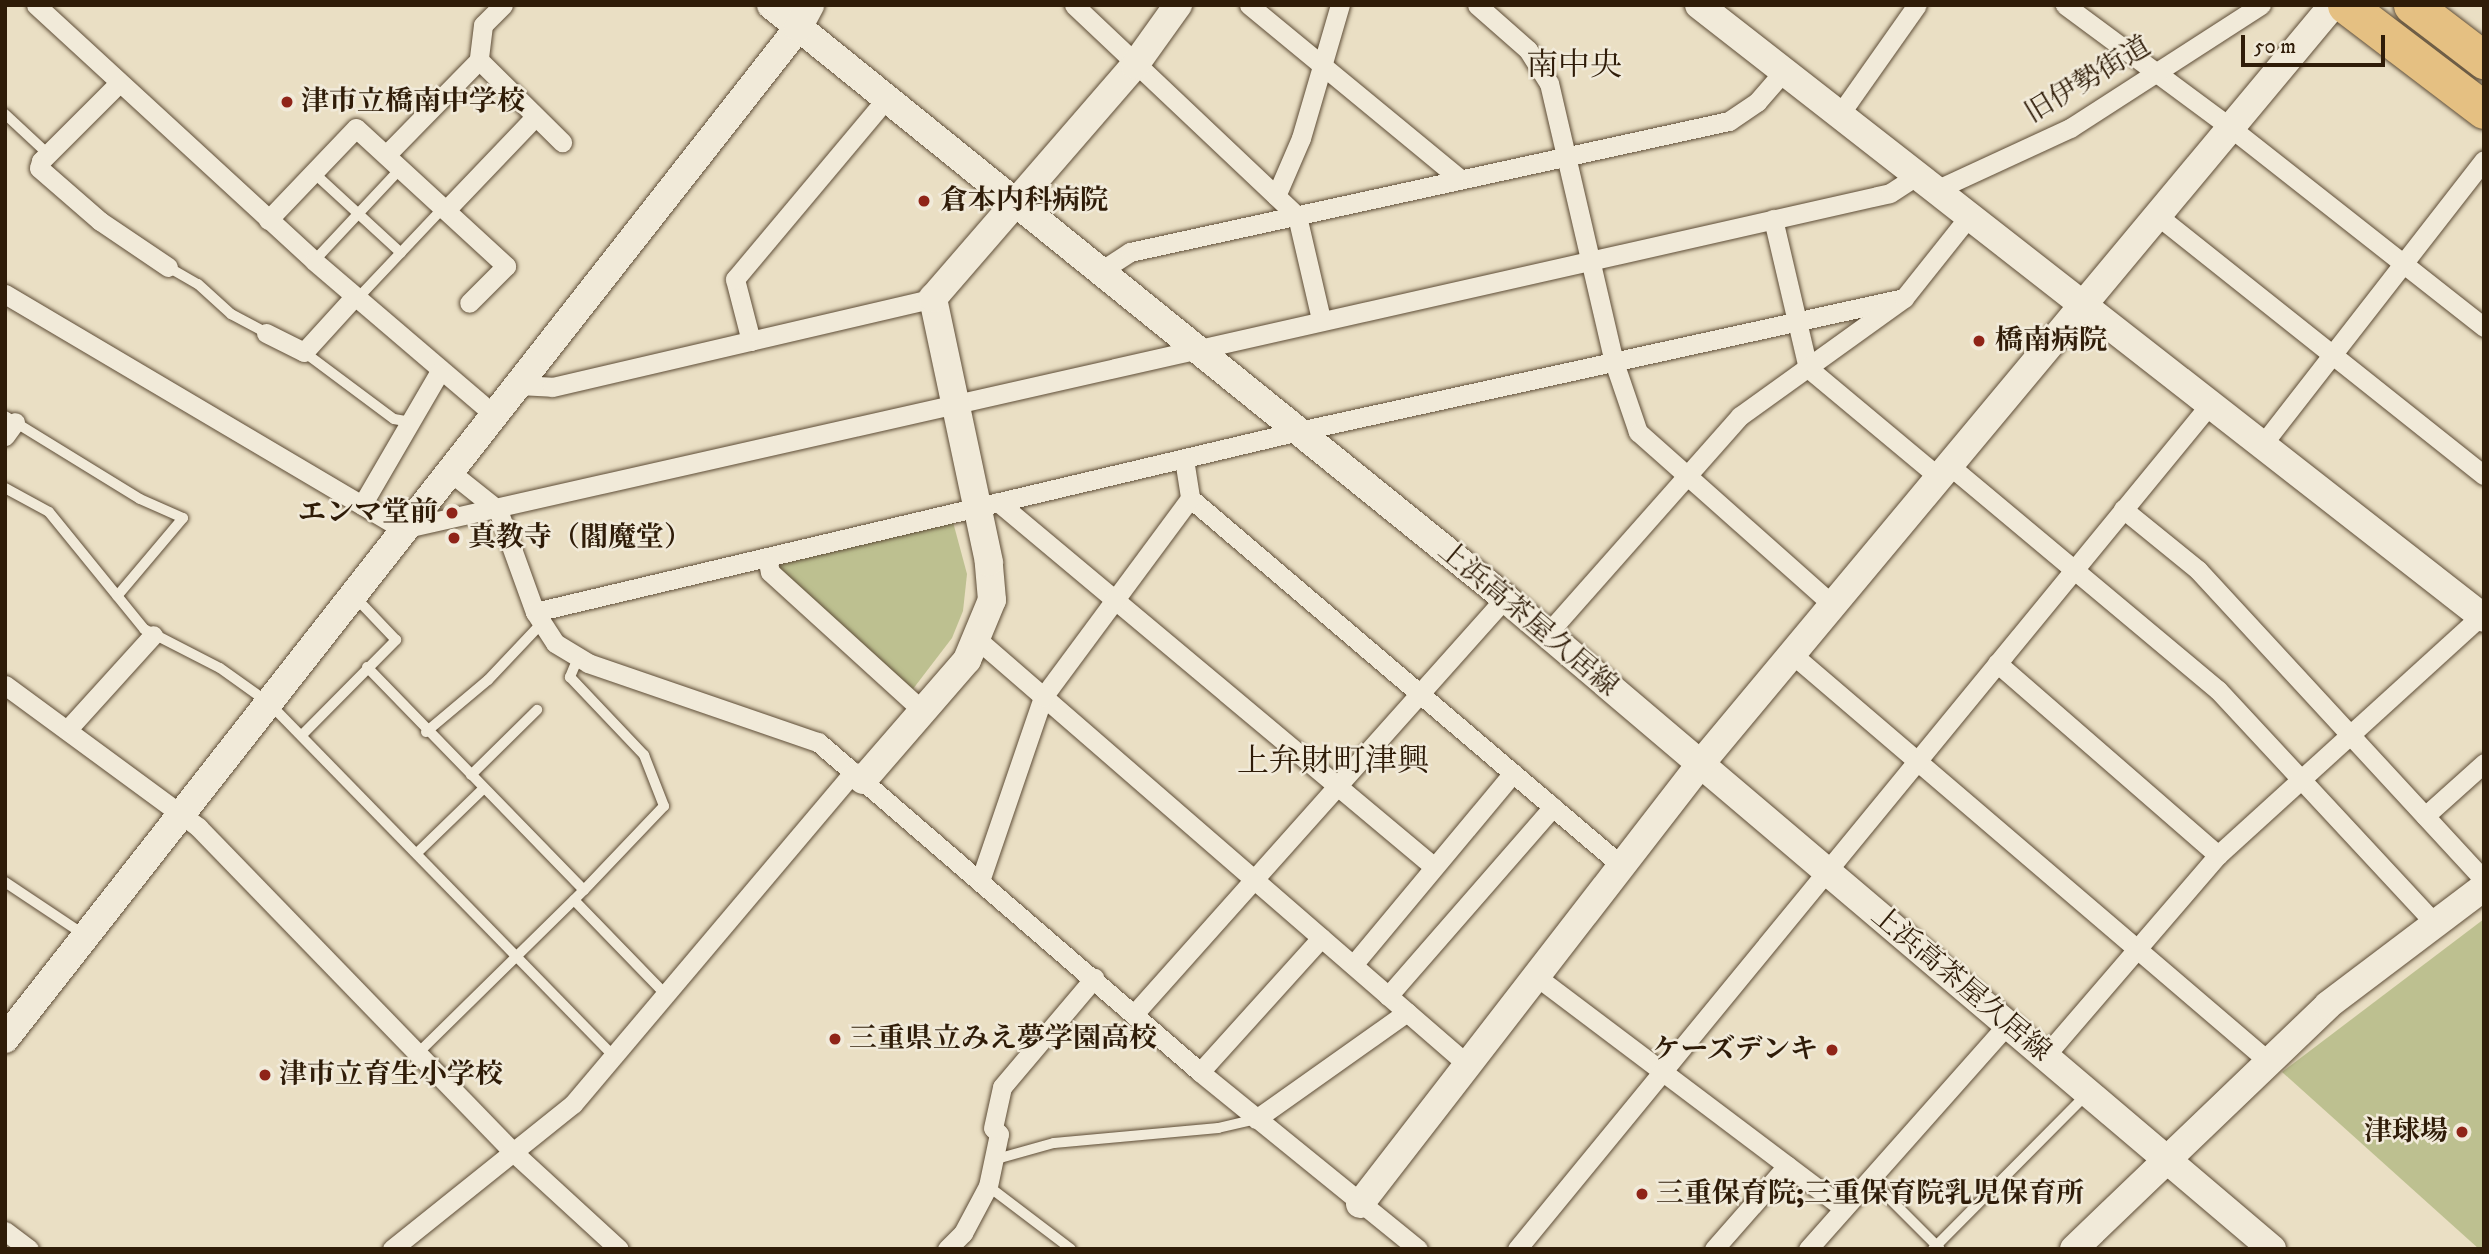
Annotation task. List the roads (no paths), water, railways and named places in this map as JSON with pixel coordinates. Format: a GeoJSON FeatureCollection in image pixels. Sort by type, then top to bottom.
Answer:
{"type":"FeatureCollection","features":[{"type":"Feature","properties":{"kind":"highway"},"geometry":{"type":"LineString","coordinates":[[2346,5],[2484,110]]}},
{"type":"Feature","properties":{"kind":"highway"},"geometry":{"type":"LineString","coordinates":[[2412,5],[2484,60]]}},
{"type":"Feature","properties":{"kind":"street"},"geometry":{"type":"LineString","coordinates":[[36,5],[118,84],[355,298],[494,415]]}},
{"type":"Feature","properties":{"kind":"street"},"geometry":{"type":"LineString","coordinates":[[387,154],[479,60],[482,25],[503,5]]}},
{"type":"Feature","properties":{"kind":"street","name":"上浜高茶屋久居線"},"geometry":{"type":"LineString","coordinates":[[771,5],[804,17],[886,99],[1505,598],[1702,762],[2272,1249]]}},
{"type":"Feature","properties":{"kind":"street"},"geometry":{"type":"LineString","coordinates":[[1073,5],[1297,216],[1321,319]]}},
{"type":"Feature","properties":{"kind":"street"},"geometry":{"type":"LineString","coordinates":[[518,385],[552,387],[933,298],[1135,65],[1178,5]]}},
{"type":"Feature","properties":{"kind":"street"},"geometry":{"type":"LineString","coordinates":[[1248,5],[1460,179]]}},
{"type":"Feature","properties":{"kind":"street"},"geometry":{"type":"LineString","coordinates":[[1276,196],[1301,138],[1340,5]]}},
{"type":"Feature","properties":{"kind":"street"},"geometry":{"type":"LineString","coordinates":[[1477,5],[1514,34],[1540,66],[1568,154],[1614,362],[1638,432],[1834,606]]}},
{"type":"Feature","properties":{"kind":"street"},"geometry":{"type":"LineString","coordinates":[[1840,114],[1917,5]]}},
{"type":"Feature","properties":{"kind":"street"},"geometry":{"type":"LineString","coordinates":[[2065,5],[2152,75],[2231,128],[2484,327]]}},
{"type":"Feature","properties":{"kind":"street","name":"旧伊勢街道"},"geometry":{"type":"LineString","coordinates":[[402,529],[498,510],[1321,319],[1927,183],[2070,128],[2261,5]]}},
{"type":"Feature","properties":{"kind":"street"},"geometry":{"type":"LineString","coordinates":[[1360,1204],[1702,762],[2333,5]]}},
{"type":"Feature","properties":{"kind":"street"},"geometry":{"type":"LineString","coordinates":[[1717,11],[1784,71],[2483,617],[2218,855],[2045,1056]]}},
{"type":"Feature","properties":{"kind":"street"},"geometry":{"type":"LineString","coordinates":[[5,1040],[804,17]]}},
{"type":"Feature","properties":{"kind":"street"},"geometry":{"type":"LineString","coordinates":[[479,60],[562,142]]}},
{"type":"Feature","properties":{"kind":"street"},"geometry":{"type":"LineString","coordinates":[[1099,272],[1130,252],[1568,154],[1729,121],[1757,102],[1784,71]]}},
{"type":"Feature","properties":{"kind":"street"},"geometry":{"type":"LineString","coordinates":[[118,84],[48,154],[39,169],[100,221],[168,267]]}},
{"type":"Feature","properties":{"kind":"street"},"geometry":{"type":"LineString","coordinates":[[751,341],[736,279],[886,99]]}},
{"type":"Feature","properties":{"kind":"street"},"geometry":{"type":"LineString","coordinates":[[445,209],[536,117]]}},
{"type":"Feature","properties":{"kind":"street"},"geometry":{"type":"LineString","coordinates":[[268,220],[356,128],[506,266],[469,303]]}},
{"type":"Feature","properties":{"kind":"street"},"geometry":{"type":"LineString","coordinates":[[2262,445],[2484,160]]}},
{"type":"Feature","properties":{"kind":"street"},"geometry":{"type":"LineString","coordinates":[[1548,634],[1740,416],[1905,298],[1970,215]]}},
{"type":"Feature","properties":{"kind":"street"},"geometry":{"type":"LineString","coordinates":[[2158,216],[2484,475]]}},
{"type":"Feature","properties":{"kind":"street"},"geometry":{"type":"LineString","coordinates":[[1773,219],[1795,324],[1808,368],[2073,569],[2218,690],[2436,925]]}},
{"type":"Feature","properties":{"kind":"street"},"geometry":{"type":"LineString","coordinates":[[5,294],[402,529]]}},
{"type":"Feature","properties":{"kind":"street"},"geometry":{"type":"LineString","coordinates":[[267,333],[304,352],[355,298]]}},
{"type":"Feature","properties":{"kind":"street"},"geometry":{"type":"LineString","coordinates":[[400,1247],[573,1104],[858,776],[923,712],[978,640],[992,600],[987,505],[953,404],[933,298]]}},
{"type":"Feature","properties":{"kind":"street"},"geometry":{"type":"LineString","coordinates":[[538,618],[767,557],[1299,431],[1905,298]]}},
{"type":"Feature","properties":{"kind":"street"},"geometry":{"type":"LineString","coordinates":[[362,505],[440,371]]}},
{"type":"Feature","properties":{"kind":"street"},"geometry":{"type":"LineString","coordinates":[[1517,1249],[2210,404]]}},
{"type":"Feature","properties":{"kind":"street"},"geometry":{"type":"LineString","coordinates":[[1184,459],[1191,498],[1622,866]]}},
{"type":"Feature","properties":{"kind":"street"},"geometry":{"type":"LineString","coordinates":[[449,471],[498,510],[538,618],[555,643],[578,658],[818,742],[1200,1072],[1418,1249]]}},
{"type":"Feature","properties":{"kind":"street"},"geometry":{"type":"LineString","coordinates":[[980,881],[1043,697],[1191,498]]}},
{"type":"Feature","properties":{"kind":"street"},"geometry":{"type":"LineString","coordinates":[[987,505],[1113,600],[1433,866]]}},
{"type":"Feature","properties":{"kind":"street"},"geometry":{"type":"LineString","coordinates":[[2123,509],[2198,570],[2484,880]]}},
{"type":"Feature","properties":{"kind":"street"},"geometry":{"type":"LineString","coordinates":[[767,557],[770,572],[923,712]]}},
{"type":"Feature","properties":{"kind":"street"},"geometry":{"type":"LineString","coordinates":[[1134,1014],[1505,598]]}},
{"type":"Feature","properties":{"kind":"street"},"geometry":{"type":"LineString","coordinates":[[67,730],[153,635]]}},
{"type":"Feature","properties":{"kind":"street"},"geometry":{"type":"LineString","coordinates":[[978,640],[1468,1065]]}},
{"type":"Feature","properties":{"kind":"street"},"geometry":{"type":"LineString","coordinates":[[1792,654],[2138,947],[2268,1061]]}},
{"type":"Feature","properties":{"kind":"street"},"geometry":{"type":"LineString","coordinates":[[1997,663],[2218,855]]}},
{"type":"Feature","properties":{"kind":"street"},"geometry":{"type":"LineString","coordinates":[[5,685],[182,814],[512,1152],[619,1249]]}},
{"type":"Feature","properties":{"kind":"street"},"geometry":{"type":"LineString","coordinates":[[2424,816],[2484,763]]}},
{"type":"Feature","properties":{"kind":"street"},"geometry":{"type":"LineString","coordinates":[[1353,965],[1513,773]]}},
{"type":"Feature","properties":{"kind":"street"},"geometry":{"type":"LineString","coordinates":[[1388,996],[1553,807]]}},
{"type":"Feature","properties":{"kind":"street"},"geometry":{"type":"LineString","coordinates":[[2074,1249],[2328,1005],[2484,887]]}},
{"type":"Feature","properties":{"kind":"street"},"geometry":{"type":"LineString","coordinates":[[1200,1072],[1321,938]]}},
{"type":"Feature","properties":{"kind":"street"},"geometry":{"type":"LineString","coordinates":[[1537,977],[1844,1208]]}},
{"type":"Feature","properties":{"kind":"street"},"geometry":{"type":"LineString","coordinates":[[947,1249],[963,1233],[988,1186],[999,1134],[993,1128],[1002,1087],[1094,978]]}},
{"type":"Feature","properties":{"kind":"street"},"geometry":{"type":"LineString","coordinates":[[1256,1119],[1408,1012]]}},
{"type":"Feature","properties":{"kind":"street"},"geometry":{"type":"LineString","coordinates":[[1808,1249],[2008,1024]]}},
{"type":"Feature","properties":{"kind":"street"},"geometry":{"type":"LineString","coordinates":[[1714,1249],[1787,1166]]}},
{"type":"Feature","properties":{"kind":"street"},"geometry":{"type":"LineString","coordinates":[[5,1231],[29,1249]]}},
{"type":"Feature","properties":{"kind":"lane"},"geometry":{"type":"LineString","coordinates":[[5,114],[48,154]]}},
{"type":"Feature","properties":{"kind":"lane"},"geometry":{"type":"LineString","coordinates":[[314,261],[401,168]]}},
{"type":"Feature","properties":{"kind":"lane"},"geometry":{"type":"LineString","coordinates":[[314,173],[401,253]]}},
{"type":"Feature","properties":{"kind":"lane"},"geometry":{"type":"LineString","coordinates":[[355,298],[445,209]]}},
{"type":"Feature","properties":{"kind":"lane"},"geometry":{"type":"LineString","coordinates":[[168,267],[198,284],[231,314],[267,333]]}},
{"type":"Feature","properties":{"kind":"lane"},"geometry":{"type":"LineString","coordinates":[[304,352],[394,419],[411,422]]}},
{"type":"Feature","properties":{"kind":"lane"},"geometry":{"type":"LineString","coordinates":[[9,425],[130,493],[183,518],[117,596]]}},
{"type":"Feature","properties":{"kind":"lane"},"geometry":{"type":"LineString","coordinates":[[5,488],[49,512],[117,596],[153,635],[220,668],[269,703],[418,852],[419,859],[614,1056]]}},
{"type":"Feature","properties":{"kind":"lane"},"geometry":{"type":"LineString","coordinates":[[302,735],[396,640],[352,594]]}},
{"type":"Feature","properties":{"kind":"lane"},"geometry":{"type":"LineString","coordinates":[[426,732],[488,680],[538,618]]}},
{"type":"Feature","properties":{"kind":"lane"},"geometry":{"type":"LineString","coordinates":[[416,1054],[584,890],[664,806],[644,755],[570,677],[578,658]]}},
{"type":"Feature","properties":{"kind":"lane"},"geometry":{"type":"LineString","coordinates":[[368,667],[426,732],[584,890]]}},
{"type":"Feature","properties":{"kind":"lane"},"geometry":{"type":"LineString","coordinates":[[471,775],[537,710]]}},
{"type":"Feature","properties":{"kind":"lane"},"geometry":{"type":"LineString","coordinates":[[418,852],[483,789]]}},
{"type":"Feature","properties":{"kind":"lane"},"geometry":{"type":"LineString","coordinates":[[5,882],[86,936]]}},
{"type":"Feature","properties":{"kind":"lane"},"geometry":{"type":"LineString","coordinates":[[574,900],[666,994]]}},
{"type":"Feature","properties":{"kind":"lane"},"geometry":{"type":"LineString","coordinates":[[1870,1179],[1937,1248],[2088,1093]]}},
{"type":"Feature","properties":{"kind":"lane"},"geometry":{"type":"LineString","coordinates":[[993,1160],[1054,1143],[1218,1128],[1256,1119]]}},
{"type":"Feature","properties":{"kind":"lane"},"geometry":{"type":"LineString","coordinates":[[988,1186],[1071,1249]]}},
{"type":"Feature","properties":{"kind":"place","name":"津市立橋南中学校"},"geometry":{"type":"Point","coordinates":[287,102]}},
{"type":"Feature","properties":{"kind":"place","name":"倉本内科病院"},"geometry":{"type":"Point","coordinates":[924,201]}},
{"type":"Feature","properties":{"kind":"place","name":"橋南病院"},"geometry":{"type":"Point","coordinates":[1979,341]}},
{"type":"Feature","properties":{"kind":"place","name":"エンマ堂前"},"geometry":{"type":"Point","coordinates":[452,513]}},
{"type":"Feature","properties":{"kind":"place","name":"真教寺（閻魔堂）"},"geometry":{"type":"Point","coordinates":[454,538]}},
{"type":"Feature","properties":{"kind":"place","name":"三重県立みえ夢学園高校"},"geometry":{"type":"Point","coordinates":[835,1039]}},
{"type":"Feature","properties":{"kind":"place","name":"ケーズデンキ"},"geometry":{"type":"Point","coordinates":[1832,1050]}},
{"type":"Feature","properties":{"kind":"place","name":"津市立育生小学校"},"geometry":{"type":"Point","coordinates":[265,1075]}},
{"type":"Feature","properties":{"kind":"place","name":"津球場"},"geometry":{"type":"Point","coordinates":[2462,1132]}},
{"type":"Feature","properties":{"kind":"place","name":"三重保育院;三重保育院乳児保育所"},"geometry":{"type":"Point","coordinates":[1642,1194]}},
{"type":"Feature","properties":{"kind":"district","name":"南中央"},"geometry":{"type":"Point","coordinates":[1574,66]}},
{"type":"Feature","properties":{"kind":"district","name":"上弁財町津興"},"geometry":{"type":"Point","coordinates":[1333,762]}}]}
